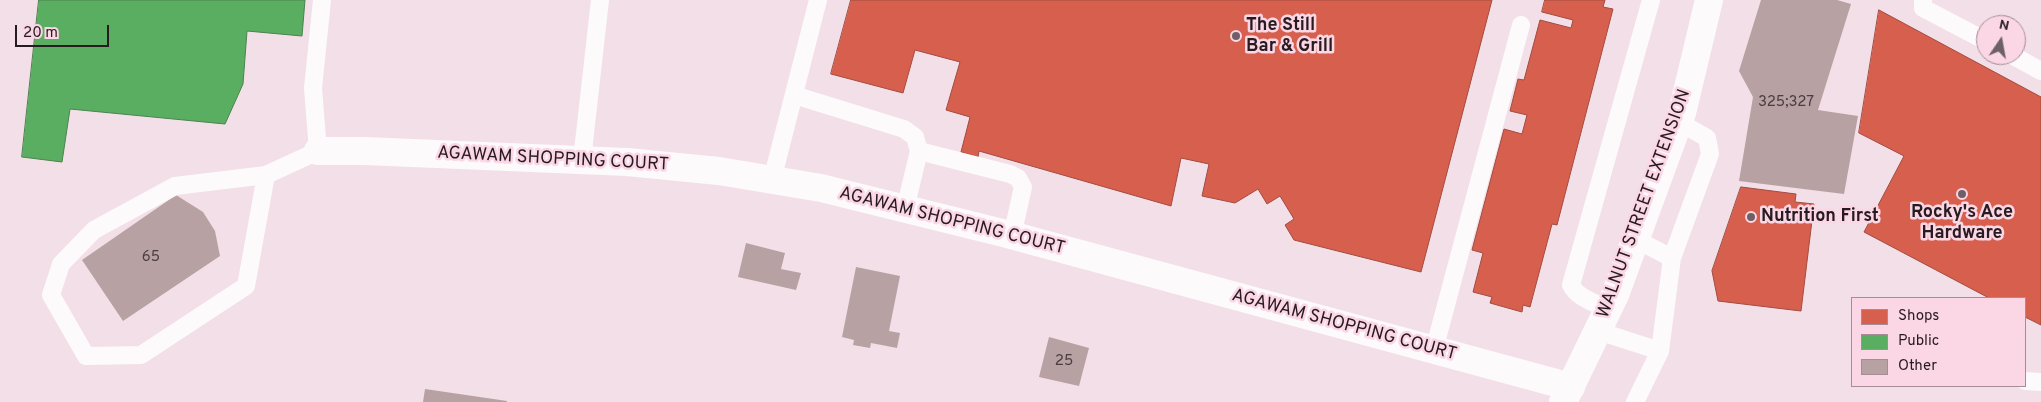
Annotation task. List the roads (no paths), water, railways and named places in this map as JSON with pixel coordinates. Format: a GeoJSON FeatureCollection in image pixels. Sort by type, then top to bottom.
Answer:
{"type":"FeatureCollection","features":[{"type":"Feature","properties":{"kind":"street","name":"WALNUT STREET EXTENSION"},"geometry":{"type":"LineString","coordinates":[[1567,394],[1603,320],[1679,122],[1705,1]]}},
{"type":"Feature","properties":{"kind":"street","name":"AGAWAM SHOPPING COURT"},"geometry":{"type":"LineString","coordinates":[[318,151],[365,151],[627,162],[719,171],[821,188],[1012,236],[1434,350],[1567,394]]}},
{"type":"Feature","properties":{"kind":"lane"},"geometry":{"type":"LineString","coordinates":[[266,175],[246,286],[142,355],[86,356],[51,295],[61,264],[94,230],[175,186],[266,175],[318,151],[313,88],[322,0]]}},
{"type":"Feature","properties":{"kind":"lane"},"geometry":{"type":"LineString","coordinates":[[582,160],[600,0]]}},
{"type":"Feature","properties":{"kind":"lane"},"geometry":{"type":"LineString","coordinates":[[772,180],[818,0]]}},
{"type":"Feature","properties":{"kind":"lane"},"geometry":{"type":"LineString","coordinates":[[1651,0],[1571,285],[1574,291],[1603,320],[1660,351]]}},
{"type":"Feature","properties":{"kind":"lane"},"geometry":{"type":"LineString","coordinates":[[1923,0],[1923,8],[1976,36]]}},
{"type":"Feature","properties":{"kind":"lane"},"geometry":{"type":"LineString","coordinates":[[1434,350],[1521,25]]}},
{"type":"Feature","properties":{"kind":"lane"},"geometry":{"type":"LineString","coordinates":[[2026,63],[2041,71]]}},
{"type":"Feature","properties":{"kind":"lane"},"geometry":{"type":"LineString","coordinates":[[794,95],[904,129],[915,137],[919,151],[905,209]]}},
{"type":"Feature","properties":{"kind":"lane"},"geometry":{"type":"LineString","coordinates":[[1635,402],[1660,351],[1672,258],[1710,154],[1707,138],[1679,122]]}},
{"type":"Feature","properties":{"kind":"lane"},"geometry":{"type":"LineString","coordinates":[[919,151],[1010,174],[1018,178],[1023,187],[1012,236]]}},
{"type":"Feature","properties":{"kind":"lane"},"geometry":{"type":"LineString","coordinates":[[1635,239],[1672,258]]}},
{"type":"Feature","properties":{"kind":"lane"},"geometry":{"type":"LineString","coordinates":[[2026,381],[2041,382]]}},
{"type":"Feature","properties":{"kind":"place","name":"The Still Bar & Grill"},"geometry":{"type":"Point","coordinates":[1236,36]}},
{"type":"Feature","properties":{"kind":"place","name":"Rocky's Ace Hardware"},"geometry":{"type":"Point","coordinates":[1962,194]}},
{"type":"Feature","properties":{"kind":"place","name":"Nutrition First"},"geometry":{"type":"Point","coordinates":[1751,217]}}]}
